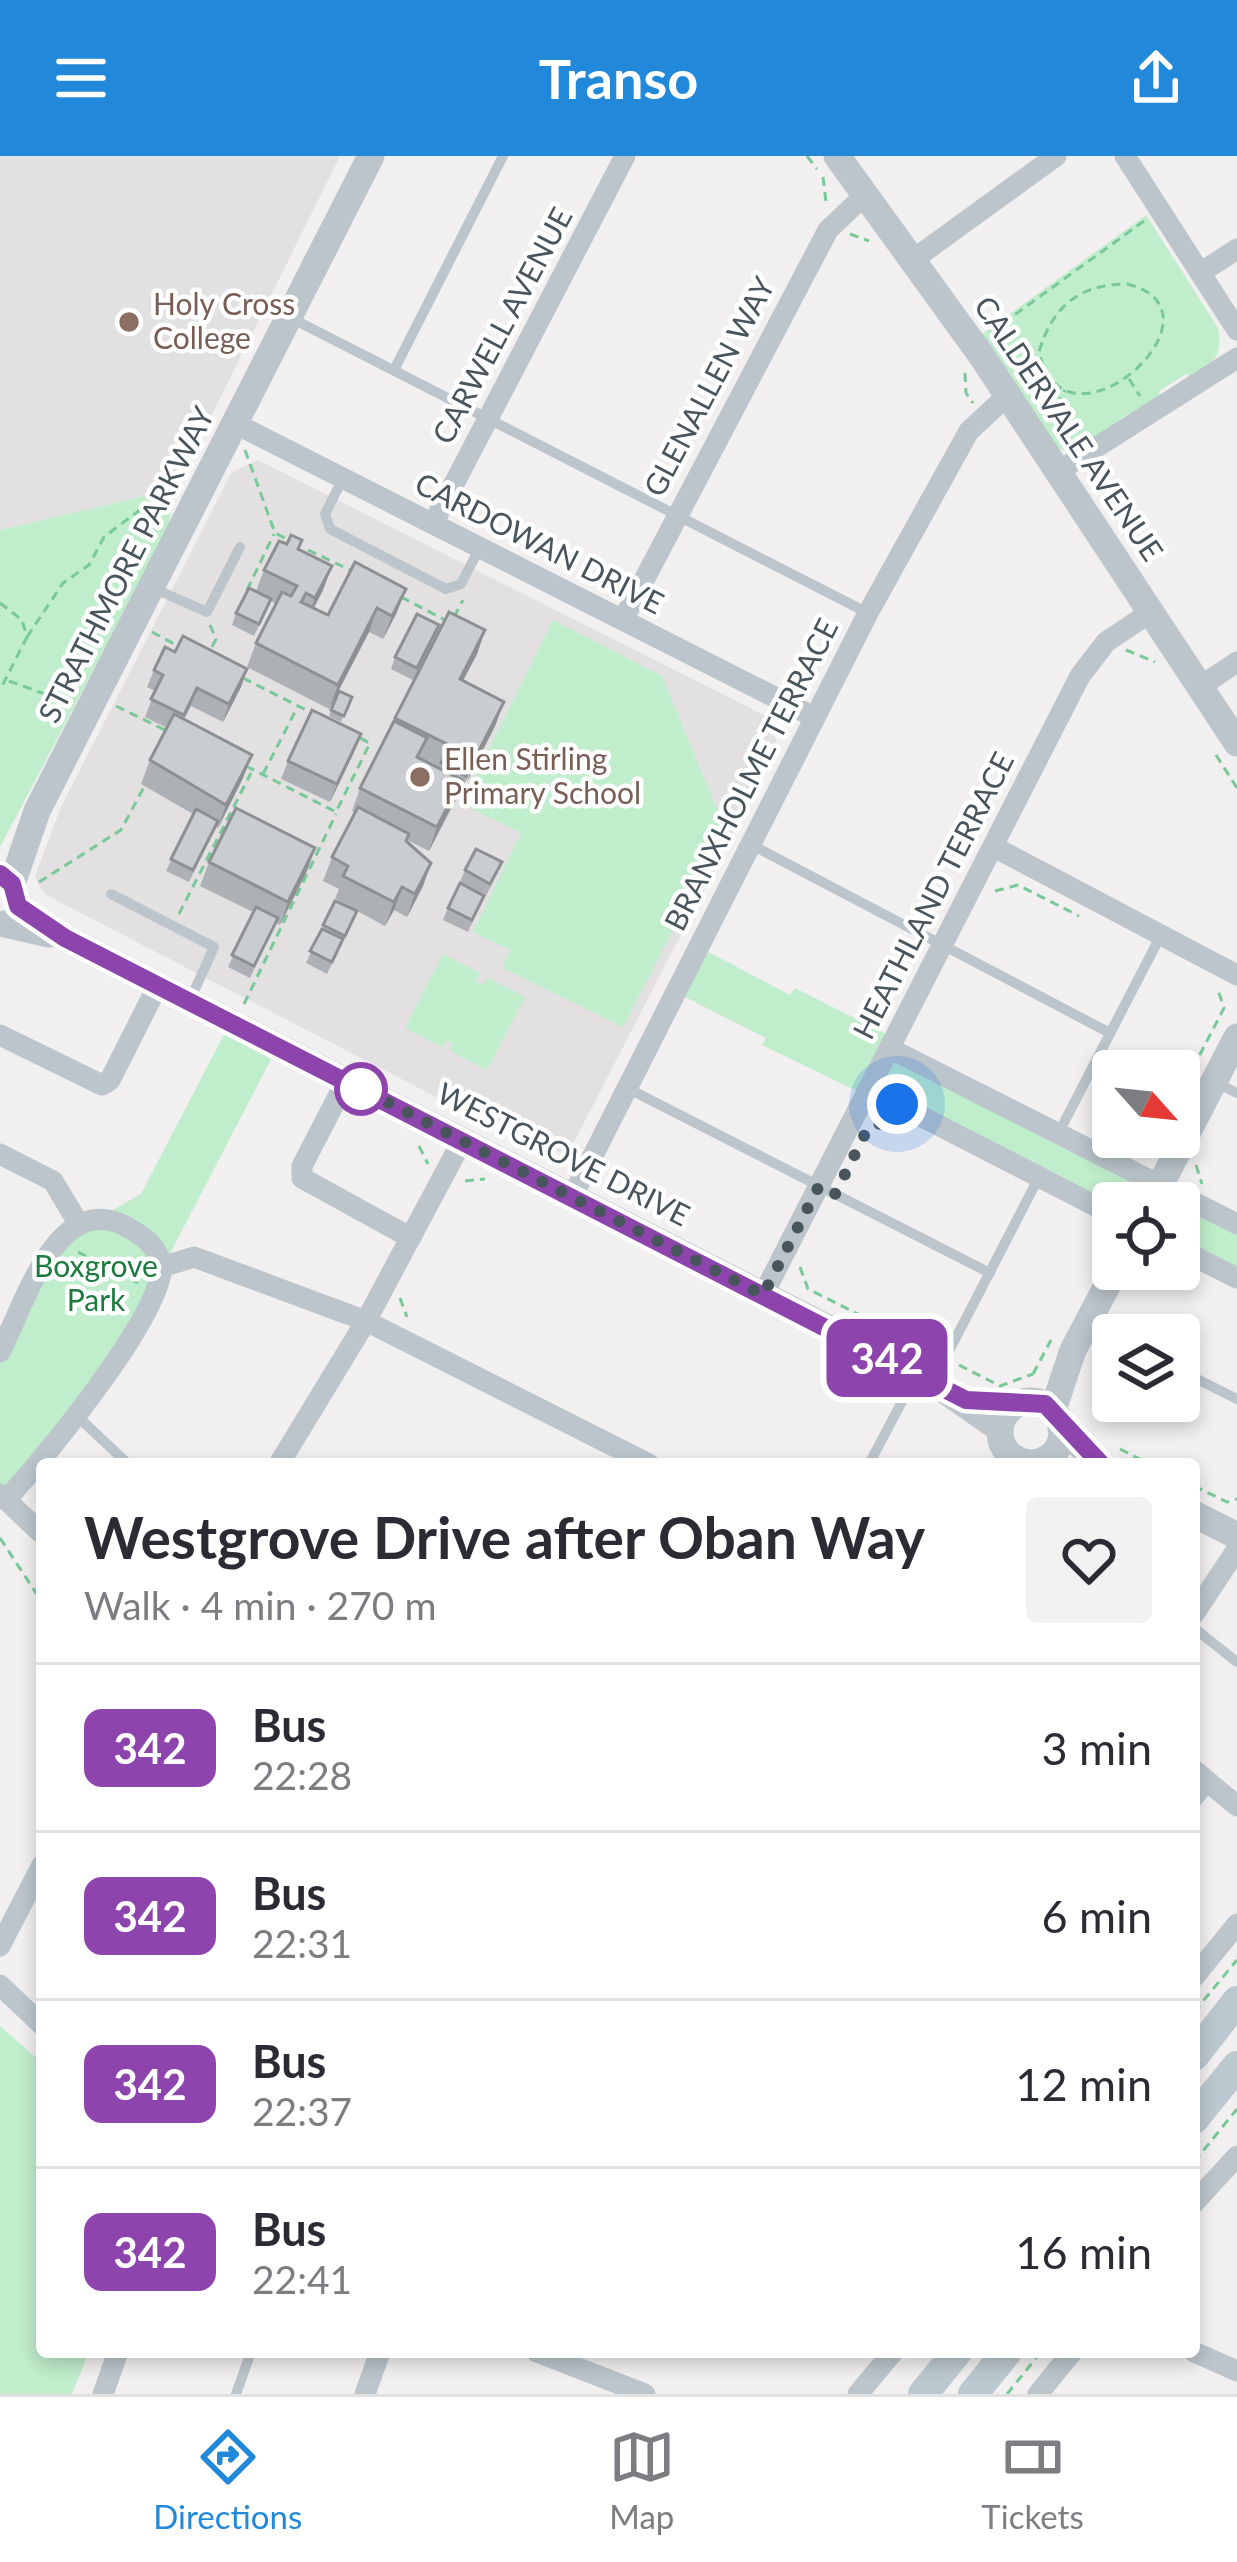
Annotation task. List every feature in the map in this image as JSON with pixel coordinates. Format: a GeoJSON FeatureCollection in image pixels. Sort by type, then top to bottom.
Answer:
{"type":"FeatureCollection","features":[{"type":"Feature","properties":{"kind":"main road"},"geometry":{"type":"LineString","coordinates":[[1200,2048],[1237,2001]]}},
{"type":"Feature","properties":{"kind":"main road"},"geometry":{"type":"LineString","coordinates":[[1200,2112],[1237,2066]]}},
{"type":"Feature","properties":{"kind":"main road"},"geometry":{"type":"LineString","coordinates":[[923,2394],[952,2358]]}},
{"type":"Feature","properties":{"kind":"main road"},"geometry":{"type":"LineString","coordinates":[[974,2394],[1002,2358]]}},
{"type":"Feature","properties":{"kind":"street","name":"STRATHMORE PARKWAY"},"geometry":{"type":"LineString","coordinates":[[9,902],[37,811],[371,156]]}},
{"type":"Feature","properties":{"kind":"street","name":"CARWELL AVENUE"},"geometry":{"type":"LineString","coordinates":[[433,524],[625,156]]}},
{"type":"Feature","properties":{"kind":"street","name":"CALDERVALE AVENUE"},"geometry":{"type":"LineString","coordinates":[[838,156],[1008,395],[1201,686],[1225,747]]}},
{"type":"Feature","properties":{"kind":"street"},"geometry":{"type":"LineString","coordinates":[[914,259],[1056,156]]}},
{"type":"Feature","properties":{"kind":"street"},"geometry":{"type":"LineString","coordinates":[[1126,156],[1237,330]]}},
{"type":"Feature","properties":{"kind":"street","name":"GLENALLEN WAY"},"geometry":{"type":"LineString","coordinates":[[623,620],[838,219],[866,194]]}},
{"type":"Feature","properties":{"kind":"street"},"geometry":{"type":"LineString","coordinates":[[1200,273],[1237,249]]}},
{"type":"Feature","properties":{"kind":"street"},"geometry":{"type":"LineString","coordinates":[[1059,471],[1237,358]]}},
{"type":"Feature","properties":{"kind":"street","name":"BRANXHOLME TERRACE"},"geometry":{"type":"LineString","coordinates":[[572,1197],[868,613],[982,416],[1008,395]]}},
{"type":"Feature","properties":{"kind":"street","name":"CARDOWAN DRIVE"},"geometry":{"type":"LineString","coordinates":[[236,424],[814,716]]}},
{"type":"Feature","properties":{"kind":"street","name":"HEATHLAND TERRACE"},"geometry":{"type":"LineString","coordinates":[[763,1295],[1093,654],[1151,612]]}},
{"type":"Feature","properties":{"kind":"street"},"geometry":{"type":"LineString","coordinates":[[1201,686],[1237,662]]}},
{"type":"Feature","properties":{"kind":"street","name":"STRATHMORE PARKWAY"},"geometry":{"type":"LineString","coordinates":[[0,855],[37,811]]}},
{"type":"Feature","properties":{"kind":"street"},"geometry":{"type":"LineString","coordinates":[[994,847],[1229,970]]}},
{"type":"Feature","properties":{"kind":"street","name":"WESTGROVE DRIVE"},"geometry":{"type":"LineString","coordinates":[[9,902],[65,938],[763,1295],[932,1371],[966,1400],[1084,1458]]}},
{"type":"Feature","properties":{"kind":"street"},"geometry":{"type":"LineString","coordinates":[[0,1035],[102,1084],[110,1080],[158,985]]}},
{"type":"Feature","properties":{"kind":"street"},"geometry":{"type":"LineString","coordinates":[[1163,1182],[1226,1087],[1237,1037]]}},
{"type":"Feature","properties":{"kind":"street"},"geometry":{"type":"LineString","coordinates":[[890,1048],[1058,1134],[1136,1182]]}},
{"type":"Feature","properties":{"kind":"street"},"geometry":{"type":"LineString","coordinates":[[346,1081],[302,1166],[302,1178],[411,1238]]}},
{"type":"Feature","properties":{"kind":"street"},"geometry":{"type":"LineString","coordinates":[[868,1089],[1040,1177],[1092,1214]]}},
{"type":"Feature","properties":{"kind":"street"},"geometry":{"type":"LineString","coordinates":[[283,1458],[366,1321],[462,1141]]}},
{"type":"Feature","properties":{"kind":"street"},"geometry":{"type":"LineString","coordinates":[[0,1154],[53,1181],[76,1221]]}},
{"type":"Feature","properties":{"kind":"street"},"geometry":{"type":"LineString","coordinates":[[1200,1210],[1237,1224]]}},
{"type":"Feature","properties":{"kind":"street"},"geometry":{"type":"LineString","coordinates":[[0,1352],[57,1241],[76,1221],[93,1216],[115,1220],[148,1238],[162,1267],[155,1292],[76,1415],[38,1458]]}},
{"type":"Feature","properties":{"kind":"street"},"geometry":{"type":"LineString","coordinates":[[162,1267],[194,1257],[366,1321],[637,1458]]}},
{"type":"Feature","properties":{"kind":"street"},"geometry":{"type":"LineString","coordinates":[[1200,1260],[1237,1278]]}},
{"type":"Feature","properties":{"kind":"street"},"geometry":{"type":"LineString","coordinates":[[1027,1432],[1073,1350],[1092,1335]]}},
{"type":"Feature","properties":{"kind":"street"},"geometry":{"type":"LineString","coordinates":[[36,1460],[3,1497],[36,1528]]}},
{"type":"Feature","properties":{"kind":"street"},"geometry":{"type":"LineString","coordinates":[[1200,1517],[1237,1536]]}},
{"type":"Feature","properties":{"kind":"street"},"geometry":{"type":"LineString","coordinates":[[1200,1604],[1237,1549]]}},
{"type":"Feature","properties":{"kind":"street"},"geometry":{"type":"LineString","coordinates":[[1202,1777],[1237,1806]]}},
{"type":"Feature","properties":{"kind":"street"},"geometry":{"type":"LineString","coordinates":[[0,1946],[36,1877]]}},
{"type":"Feature","properties":{"kind":"street"},"geometry":{"type":"LineString","coordinates":[[1200,1970],[1237,1924]]}},
{"type":"Feature","properties":{"kind":"street"},"geometry":{"type":"LineString","coordinates":[[0,1985],[36,2019]]}},
{"type":"Feature","properties":{"kind":"street"},"geometry":{"type":"LineString","coordinates":[[1200,2196],[1237,2156]]}},
{"type":"Feature","properties":{"kind":"street"},"geometry":{"type":"LineString","coordinates":[[1200,2355],[1237,2371]]}},
{"type":"Feature","properties":{"kind":"street"},"geometry":{"type":"LineString","coordinates":[[103,2394],[116,2358]]}},
{"type":"Feature","properties":{"kind":"street"},"geometry":{"type":"LineString","coordinates":[[365,2394],[378,2358]]}},
{"type":"Feature","properties":{"kind":"street"},"geometry":{"type":"LineString","coordinates":[[552,2358],[645,2394]]}},
{"type":"Feature","properties":{"kind":"street"},"geometry":{"type":"LineString","coordinates":[[858,2394],[888,2358]]}},
{"type":"Feature","properties":{"kind":"street"},"geometry":{"type":"LineString","coordinates":[[1038,2394],[1067,2358]]}},
{"type":"Feature","properties":{"kind":"lane"},"geometry":{"type":"LineString","coordinates":[[394,370],[503,156]]}},
{"type":"Feature","properties":{"kind":"lane"},"geometry":{"type":"LineString","coordinates":[[291,318],[868,613]]}},
{"type":"Feature","properties":{"kind":"lane"},"geometry":{"type":"LineString","coordinates":[[343,478],[325,514],[330,529],[446,589],[453,591],[461,584],[480,547]]}},
{"type":"Feature","properties":{"kind":"lane"},"geometry":{"type":"LineString","coordinates":[[152,587],[205,613],[240,547]]}},
{"type":"Feature","properties":{"kind":"lane"},"geometry":{"type":"LineString","coordinates":[[750,844],[1110,1033]]}},
{"type":"Feature","properties":{"kind":"lane"},"geometry":{"type":"LineString","coordinates":[[111,894],[214,947],[190,1001]]}},
{"type":"Feature","properties":{"kind":"lane"},"geometry":{"type":"LineString","coordinates":[[1058,1134],[1161,934]]}},
{"type":"Feature","properties":{"kind":"lane"},"geometry":{"type":"LineString","coordinates":[[627,1088],[990,1273]]}},
{"type":"Feature","properties":{"kind":"lane"},"geometry":{"type":"LineString","coordinates":[[873,1458],[932,1371],[1040,1177]]}},
{"type":"Feature","properties":{"kind":"lane"},"geometry":{"type":"LineString","coordinates":[[1200,1381],[1237,1400]]}},
{"type":"Feature","properties":{"kind":"lane"},"geometry":{"type":"LineString","coordinates":[[76,1415],[122,1458]]}},
{"type":"Feature","properties":{"kind":"lane"},"geometry":{"type":"LineString","coordinates":[[1200,1633],[1237,1662]]}},
{"type":"Feature","properties":{"kind":"lane"},"geometry":{"type":"LineString","coordinates":[[236,2394],[249,2358]]}},
{"type":"Feature","properties":{"kind":"path"},"geometry":{"type":"LineString","coordinates":[[807,156],[823,178],[824,200],[838,219],[851,236],[872,242]]}},
{"type":"Feature","properties":{"kind":"path"},"geometry":{"type":"LineString","coordinates":[[982,416],[966,393],[979,355],[1064,279],[1160,209]]}},
{"type":"Feature","properties":{"kind":"path"},"geometry":{"type":"LineString","coordinates":[[1064,279],[1075,294]]}},
{"type":"Feature","properties":{"kind":"path"},"geometry":{"type":"LineString","coordinates":[[1107,284],[1136,286],[1152,293],[1164,320],[1159,345],[1137,373],[1095,392],[1066,389],[1049,378],[1039,352],[1053,317],[1075,294],[1107,284]]}},
{"type":"Feature","properties":{"kind":"path"},"geometry":{"type":"LineString","coordinates":[[979,355],[1039,352]]}},
{"type":"Feature","properties":{"kind":"path"},"geometry":{"type":"LineString","coordinates":[[1046,423],[1066,389]]}},
{"type":"Feature","properties":{"kind":"path"},"geometry":{"type":"LineString","coordinates":[[236,424],[275,533],[308,550],[302,563]]}},
{"type":"Feature","properties":{"kind":"path"},"geometry":{"type":"LineString","coordinates":[[0,689],[27,637],[64,583],[88,565],[104,537],[149,503],[161,509]]}},
{"type":"Feature","properties":{"kind":"path"},"geometry":{"type":"LineString","coordinates":[[248,594],[275,533]]}},
{"type":"Feature","properties":{"kind":"path"},"geometry":{"type":"LineString","coordinates":[[0,603],[22,620],[27,637]]}},
{"type":"Feature","properties":{"kind":"path"},"geometry":{"type":"LineString","coordinates":[[205,613],[216,639],[206,660]]}},
{"type":"Feature","properties":{"kind":"path"},"geometry":{"type":"LineString","coordinates":[[134,623],[188,650]]}},
{"type":"Feature","properties":{"kind":"path"},"geometry":{"type":"LineString","coordinates":[[1117,634],[1129,655],[1155,662]]}},
{"type":"Feature","properties":{"kind":"path"},"geometry":{"type":"LineString","coordinates":[[1117,662],[1129,655]]}},
{"type":"Feature","properties":{"kind":"path"},"geometry":{"type":"LineString","coordinates":[[243,678],[316,715]]}},
{"type":"Feature","properties":{"kind":"path"},"geometry":{"type":"LineString","coordinates":[[7,680],[64,701]]}},
{"type":"Feature","properties":{"kind":"path"},"geometry":{"type":"LineString","coordinates":[[96,696],[167,731]]}},
{"type":"Feature","properties":{"kind":"path"},"geometry":{"type":"LineString","coordinates":[[263,775],[298,706]]}},
{"type":"Feature","properties":{"kind":"path"},"geometry":{"type":"LineString","coordinates":[[234,1024],[370,743],[352,734]]}},
{"type":"Feature","properties":{"kind":"path"},"geometry":{"type":"LineString","coordinates":[[1225,747],[1237,788]]}},
{"type":"Feature","properties":{"kind":"path"},"geometry":{"type":"LineString","coordinates":[[234,760],[336,812]]}},
{"type":"Feature","properties":{"kind":"path"},"geometry":{"type":"LineString","coordinates":[[173,926],[253,770]]}},
{"type":"Feature","properties":{"kind":"path"},"geometry":{"type":"LineString","coordinates":[[9,902],[121,830],[144,786]]}},
{"type":"Feature","properties":{"kind":"path"},"geometry":{"type":"LineString","coordinates":[[991,892],[1018,885],[1094,923]]}},
{"type":"Feature","properties":{"kind":"path"},"geometry":{"type":"LineString","coordinates":[[1200,1055],[1224,1009],[1213,982],[1229,970]]}},
{"type":"Feature","properties":{"kind":"path"},"geometry":{"type":"LineString","coordinates":[[1196,1164],[1203,1185]]}},
{"type":"Feature","properties":{"kind":"path"},"geometry":{"type":"LineString","coordinates":[[462,1182],[487,1178]]}},
{"type":"Feature","properties":{"kind":"path"},"geometry":{"type":"LineString","coordinates":[[1079,1221],[1092,1222]]}},
{"type":"Feature","properties":{"kind":"path"},"geometry":{"type":"LineString","coordinates":[[57,1241],[155,1292]]}},
{"type":"Feature","properties":{"kind":"path"},"geometry":{"type":"LineString","coordinates":[[800,1266],[808,1289],[932,1371],[1000,1386],[1027,1432]]}},
{"type":"Feature","properties":{"kind":"path"},"geometry":{"type":"LineString","coordinates":[[400,1296],[411,1328],[404,1340]]}},
{"type":"Feature","properties":{"kind":"path"},"geometry":{"type":"LineString","coordinates":[[1200,1489],[1227,1502],[1237,1499]]}},
{"type":"Feature","properties":{"kind":"path"},"geometry":{"type":"LineString","coordinates":[[0,1538],[36,1593]]}},
{"type":"Feature","properties":{"kind":"path"},"geometry":{"type":"LineString","coordinates":[[1200,2005],[1237,1960]]}},
{"type":"Feature","properties":{"kind":"path"},"geometry":{"type":"LineString","coordinates":[[1200,2155],[1237,2109]]}},
{"type":"Feature","properties":{"kind":"path"},"geometry":{"type":"LineString","coordinates":[[1007,2394],[1036,2358]]}},
{"type":"Feature","properties":{"kind":"shaded area","name":"Holy Cross College"},"geometry":{"type":"Polygon","coordinates":[[[0,156],[340,156],[175,489],[0,530],[0,156]]]}},
{"type":"Feature","properties":{"kind":"shaded area","name":"Ellen Stirling Primary School"},"geometry":{"type":"Polygon","coordinates":[[[258,460],[768,717],[778,746],[570,1150],[546,1154],[46,895],[39,886],[35,876],[61,807],[232,472],[258,460]]]}},
{"type":"Feature","properties":{"kind":"green space"},"geometry":{"type":"Polygon","coordinates":[[[1146,215],[1218,328],[1218,352],[1194,379],[1186,374],[1159,391],[1159,401],[1136,416],[1129,413],[1084,447],[1063,450],[1052,446],[978,337],[1146,215]]]}},
{"type":"Feature","properties":{"kind":"green space"},"geometry":{"type":"Polygon","coordinates":[[[175,489],[168,529],[0,847],[0,530],[175,489]]]}},
{"type":"Feature","properties":{"kind":"green space"},"geometry":{"type":"Polygon","coordinates":[[[553,620],[662,676],[725,829],[623,1027],[503,968],[510,950],[473,932],[521,833],[462,804],[553,620]]]}},
{"type":"Feature","properties":{"kind":"green space"},"geometry":{"type":"Polygon","coordinates":[[[695,945],[790,995],[795,988],[894,1038],[890,1048],[1092,1150],[1092,1158],[1107,1158],[1154,1182],[1092,1182],[1092,1205],[762,1045],[766,1038],[675,992],[695,945]]]}},
{"type":"Feature","properties":{"kind":"green space"},"geometry":{"type":"Polygon","coordinates":[[[443,954],[480,973],[476,981],[483,985],[488,978],[525,997],[487,1070],[450,1051],[453,1044],[446,1040],[442,1047],[405,1028],[443,954]]]}},
{"type":"Feature","properties":{"kind":"green space","name":"Boxgrove Park"},"geometry":{"type":"Polygon","coordinates":[[[231,1021],[278,1046],[163,1267],[65,1432],[0,1494],[0,1352],[57,1241],[141,1194],[231,1021]]]}},
{"type":"Feature","properties":{"kind":"green space"},"geometry":{"type":"Polygon","coordinates":[[[1200,1205],[1237,1224],[1237,1278],[1200,1259],[1200,1205]]]}},
{"type":"Feature","properties":{"kind":"green space"},"geometry":{"type":"Polygon","coordinates":[[[0,2026],[36,2058],[36,2358],[87,2358],[72,2394],[0,2394],[0,2026]]]}},
{"type":"Feature","properties":{"kind":"building"},"geometry":{"type":"Polygon","coordinates":[[[291,535],[302,540],[298,549],[332,566],[315,598],[306,593],[301,602],[328,615],[355,562],[406,589],[392,616],[377,608],[338,685],[256,643],[282,592],[291,596],[297,586],[264,570],[279,541],[287,544],[291,535]]]}},
{"type":"Feature","properties":{"kind":"building"},"geometry":{"type":"Polygon","coordinates":[[[249,588],[271,599],[259,624],[236,613],[249,588]]]}},
{"type":"Feature","properties":{"kind":"building"},"geometry":{"type":"Polygon","coordinates":[[[449,612],[485,630],[460,679],[504,702],[475,758],[395,718],[449,612]]]}},
{"type":"Feature","properties":{"kind":"building"},"geometry":{"type":"Polygon","coordinates":[[[417,614],[439,625],[417,668],[395,657],[417,614]]]}},
{"type":"Feature","properties":{"kind":"building"},"geometry":{"type":"Polygon","coordinates":[[[183,636],[247,669],[229,704],[197,688],[184,715],[151,699],[163,675],[154,670],[165,647],[175,652],[183,636]]]}},
{"type":"Feature","properties":{"kind":"building"},"geometry":{"type":"Polygon","coordinates":[[[339,691],[352,697],[344,716],[331,710],[339,691]]]}},
{"type":"Feature","properties":{"kind":"building"},"geometry":{"type":"Polygon","coordinates":[[[312,710],[361,734],[337,784],[288,761],[312,710]]]}},
{"type":"Feature","properties":{"kind":"building"},"geometry":{"type":"Polygon","coordinates":[[[174,714],[252,755],[226,805],[150,760],[174,714]]]}},
{"type":"Feature","properties":{"kind":"building"},"geometry":{"type":"Polygon","coordinates":[[[394,721],[427,738],[417,757],[462,780],[437,827],[360,788],[394,721]]]}},
{"type":"Feature","properties":{"kind":"building"},"geometry":{"type":"Polygon","coordinates":[[[448,749],[474,760],[466,776],[441,763],[448,749]]]}},
{"type":"Feature","properties":{"kind":"building"},"geometry":{"type":"Polygon","coordinates":[[[358,807],[409,834],[406,841],[431,863],[415,894],[402,887],[394,902],[343,876],[348,866],[332,857],[358,807]]]}},
{"type":"Feature","properties":{"kind":"building"},"geometry":{"type":"Polygon","coordinates":[[[236,808],[315,848],[288,902],[209,862],[236,808]]]}},
{"type":"Feature","properties":{"kind":"building"},"geometry":{"type":"Polygon","coordinates":[[[196,809],[218,821],[193,870],[171,859],[196,809]]]}},
{"type":"Feature","properties":{"kind":"building"},"geometry":{"type":"Polygon","coordinates":[[[476,849],[502,862],[490,884],[465,870],[476,849]]]}},
{"type":"Feature","properties":{"kind":"building"},"geometry":{"type":"Polygon","coordinates":[[[460,883],[484,896],[472,920],[448,908],[460,883]]]}},
{"type":"Feature","properties":{"kind":"building"},"geometry":{"type":"Polygon","coordinates":[[[335,901],[357,911],[345,936],[323,925],[335,901]]]}},
{"type":"Feature","properties":{"kind":"building"},"geometry":{"type":"Polygon","coordinates":[[[256,907],[278,918],[254,966],[232,955],[256,907]]]}},
{"type":"Feature","properties":{"kind":"building"},"geometry":{"type":"Polygon","coordinates":[[[322,929],[343,939],[332,962],[310,951],[322,929]]]}},
{"type":"Feature","properties":{"kind":"bus line","name":"342"},"geometry":{"type":"LineString","coordinates":[[0,874],[12,884],[18,906],[65,938],[966,1400],[1012,1406],[1028,1401],[1045,1404],[1061,1427],[1095,1458]]}},
{"type":"Feature","properties":{"kind":"place","name":"Holy Cross College"},"geometry":{"type":"Point","coordinates":[129,322]}},
{"type":"Feature","properties":{"kind":"place","name":"Ellen Stirling Primary School"},"geometry":{"type":"Point","coordinates":[420,777]}},
{"type":"Feature","properties":{"kind":"route"},"geometry":{"type":"LineString","coordinates":[[361,1089],[346,1081],[763,1295],[818,1188],[834,1196],[869,1126],[887,1122],[897,1104]]}}]}
